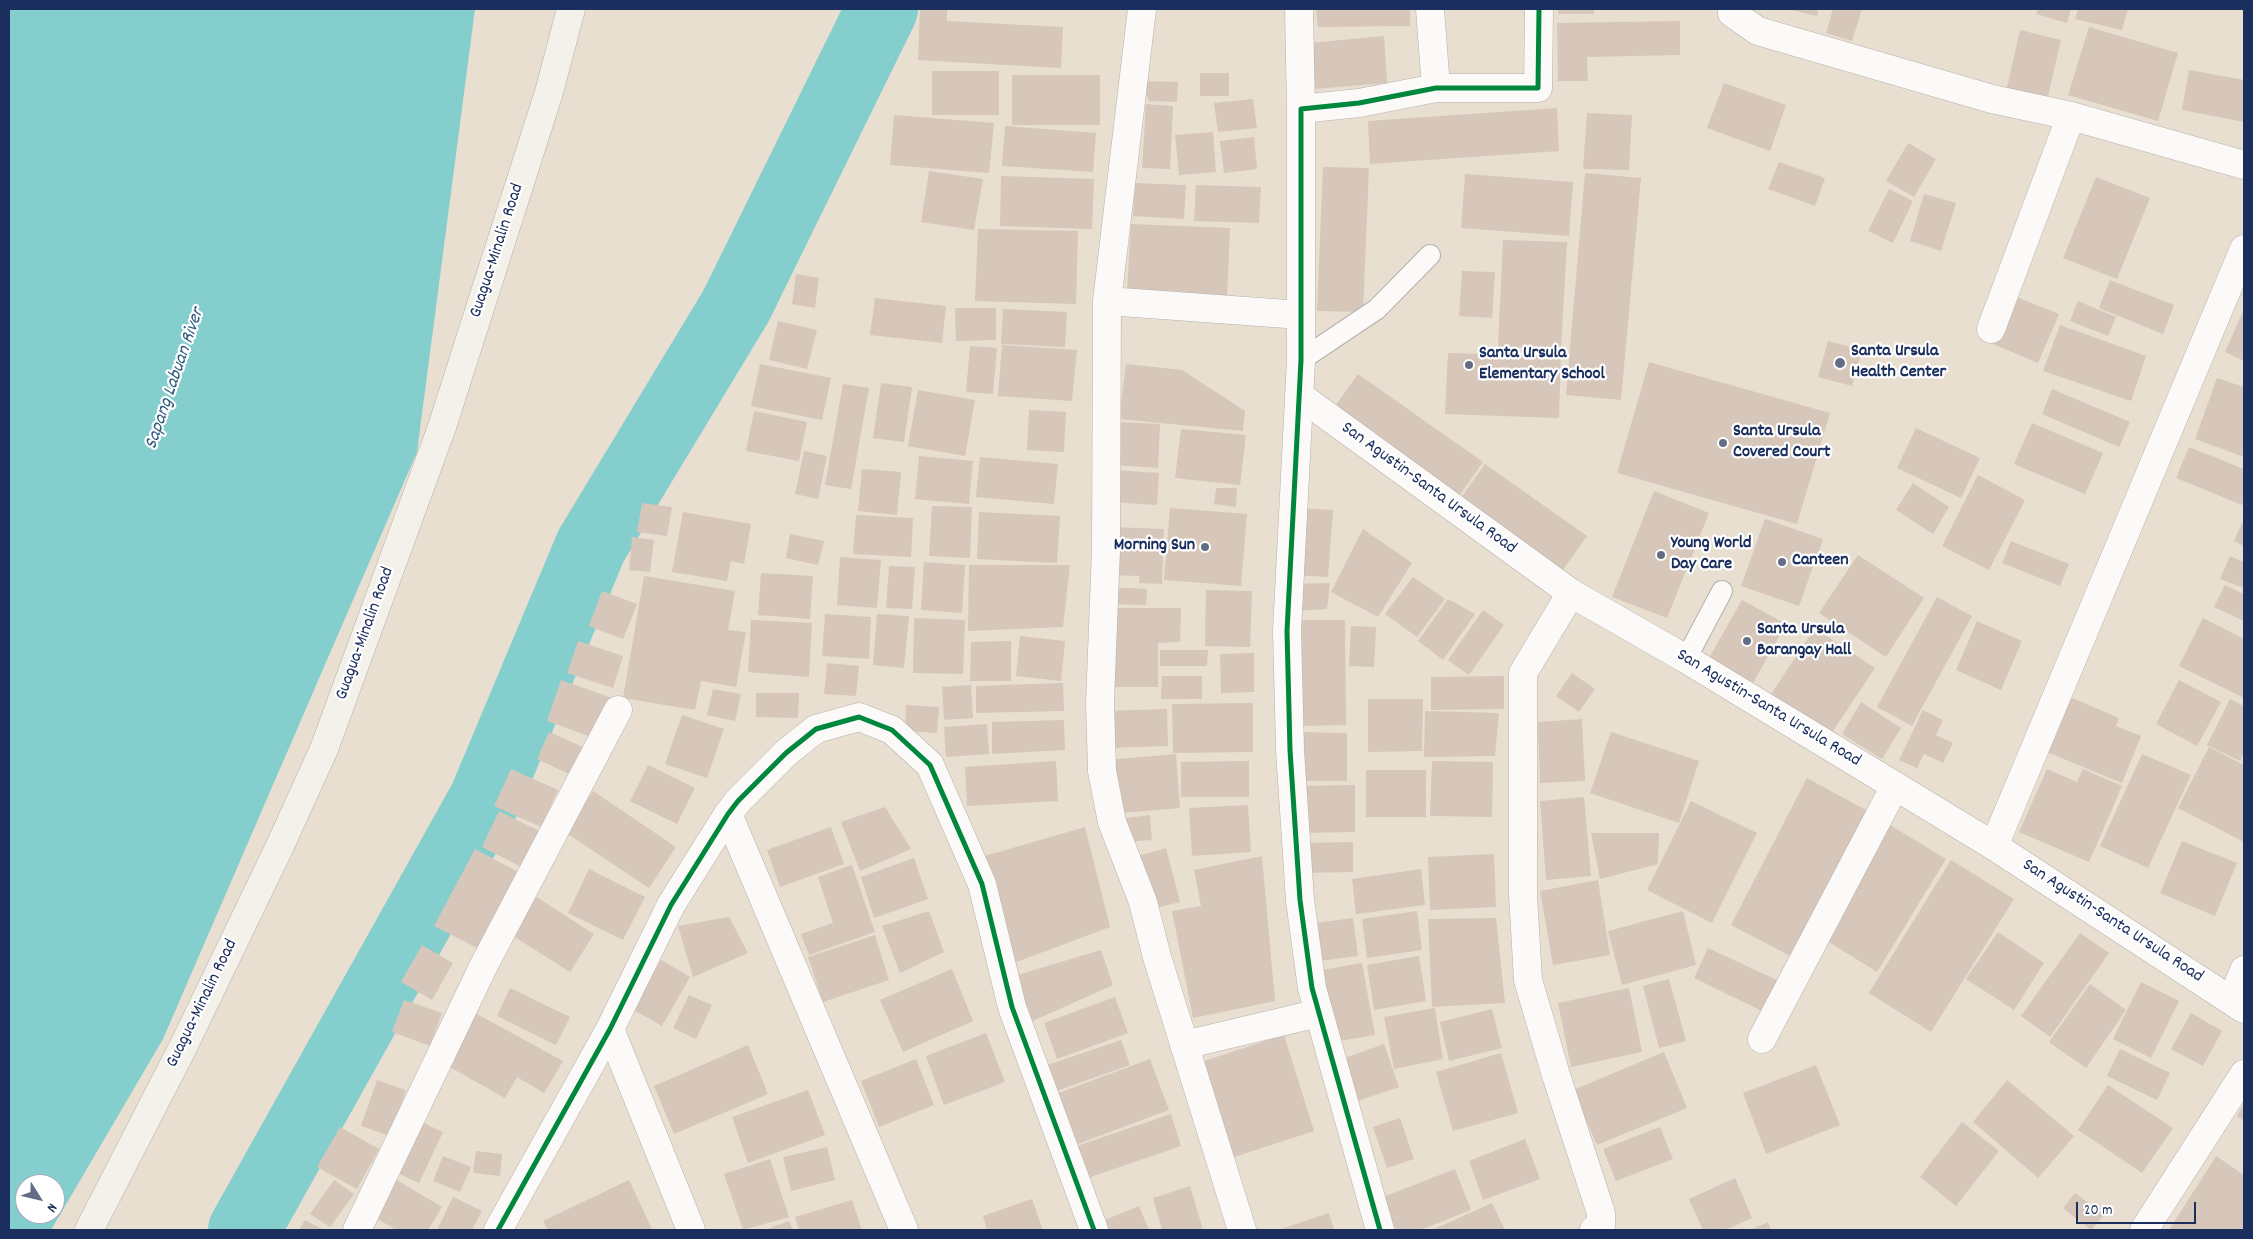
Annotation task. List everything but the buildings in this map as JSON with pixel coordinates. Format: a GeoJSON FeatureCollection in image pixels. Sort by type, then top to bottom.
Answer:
{"type":"FeatureCollection","features":[{"type":"Feature","properties":{"kind":"main road","name":"Guagua-Minalin Road"},"geometry":{"type":"LineString","coordinates":[[89,1230],[182,1047],[279,848],[324,749],[442,427],[549,92],[571,9]]}},
{"type":"Feature","properties":{"kind":"street"},"geometry":{"type":"LineString","coordinates":[[1142,9],[1107,301],[1106,549],[1100,703],[1102,771],[1112,822],[1144,902],[1157,957],[1242,1230]]}},
{"type":"Feature","properties":{"kind":"street"},"geometry":{"type":"LineString","coordinates":[[1299,9],[1303,206],[1300,396],[1287,631],[1290,750],[1300,900],[1312,988],[1380,1230]]}},
{"type":"Feature","properties":{"kind":"street"},"geometry":{"type":"LineString","coordinates":[[1430,9],[1436,88]]}},
{"type":"Feature","properties":{"kind":"street"},"geometry":{"type":"LineString","coordinates":[[1301,109],[1359,103],[1436,88],[1538,88],[1539,9]]}},
{"type":"Feature","properties":{"kind":"street"},"geometry":{"type":"LineString","coordinates":[[1732,9],[1732,13],[1758,31],[1992,99],[2071,116],[2244,165]]}},
{"type":"Feature","properties":{"kind":"street"},"geometry":{"type":"LineString","coordinates":[[1991,329],[2071,116]]}},
{"type":"Feature","properties":{"kind":"street"},"geometry":{"type":"LineString","coordinates":[[1994,846],[2244,249]]}},
{"type":"Feature","properties":{"kind":"street"},"geometry":{"type":"LineString","coordinates":[[1107,301],[1300,314]]}},
{"type":"Feature","properties":{"kind":"street","name":"San Agustin-Santa Ursula Road"},"geometry":{"type":"LineString","coordinates":[[1300,396],[1571,593],[1686,659],[1994,846],[2238,1005]]}},
{"type":"Feature","properties":{"kind":"street"},"geometry":{"type":"LineString","coordinates":[[1571,593],[1523,674],[1523,895],[1528,980],[1556,1075],[1601,1212],[1601,1226],[1594,1230]]}},
{"type":"Feature","properties":{"kind":"street"},"geometry":{"type":"LineString","coordinates":[[357,1230],[484,966],[618,710]]}},
{"type":"Feature","properties":{"kind":"street"},"geometry":{"type":"LineString","coordinates":[[498,1230],[610,1028],[671,905],[728,814],[738,801],[767,772],[816,729],[859,717],[892,730],[930,765],[982,884],[1012,1007],[1094,1230]]}},
{"type":"Feature","properties":{"kind":"street"},"geometry":{"type":"LineString","coordinates":[[1762,1040],[1895,786]]}},
{"type":"Feature","properties":{"kind":"street"},"geometry":{"type":"LineString","coordinates":[[728,814],[904,1230]]}},
{"type":"Feature","properties":{"kind":"street"},"geometry":{"type":"LineString","coordinates":[[2238,1005],[2244,970]]}},
{"type":"Feature","properties":{"kind":"street"},"geometry":{"type":"LineString","coordinates":[[1184,1045],[1319,1014]]}},
{"type":"Feature","properties":{"kind":"street"},"geometry":{"type":"LineString","coordinates":[[610,1028],[692,1230]]}},
{"type":"Feature","properties":{"kind":"street"},"geometry":{"type":"LineString","coordinates":[[2144,1230],[2244,1074]]}},
{"type":"Feature","properties":{"kind":"lane"},"geometry":{"type":"LineString","coordinates":[[1301,360],[1377,309],[1430,255]]}},
{"type":"Feature","properties":{"kind":"lane"},"geometry":{"type":"LineString","coordinates":[[1686,659],[1722,591]]}},
{"type":"Feature","properties":{"kind":"water","name":"Sapang Labuan River"},"geometry":{"type":"Polygon","coordinates":[[[9,9],[475,9],[417,452],[163,1039],[65,1206],[65,1174],[15,1174],[15,1224],[55,1224],[51,1230],[9,1230],[9,9]]]}},
{"type":"Feature","properties":{"kind":"waterway"},"geometry":{"type":"LineString","coordinates":[[244,1230],[485,799],[591,546],[736,306],[882,9]]}},
{"type":"Feature","properties":{"kind":"cycle path"},"geometry":{"type":"LineString","coordinates":[[1380,1230],[1312,988],[1300,900],[1290,750],[1287,631],[1301,360],[1301,109],[1359,103],[1436,88],[1538,88],[1539,9]]}},
{"type":"Feature","properties":{"kind":"cycle path"},"geometry":{"type":"LineString","coordinates":[[498,1230],[610,1029],[671,905],[728,814],[738,801],[786,753],[816,729],[859,717],[892,730],[930,765],[982,884],[1012,1007],[1094,1230]]}},
{"type":"Feature","properties":{"kind":"place","name":"Santa Ursula Health Center"},"geometry":{"type":"Point","coordinates":[1840,363]}},
{"type":"Feature","properties":{"kind":"place","name":"Santa Ursula Elementary School"},"geometry":{"type":"Point","coordinates":[1469,365]}},
{"type":"Feature","properties":{"kind":"place","name":"Santa Ursula Covered Court"},"geometry":{"type":"Point","coordinates":[1723,443]}},
{"type":"Feature","properties":{"kind":"place","name":"Morning Sun"},"geometry":{"type":"Point","coordinates":[1205,547]}},
{"type":"Feature","properties":{"kind":"place","name":"Young World Day Care"},"geometry":{"type":"Point","coordinates":[1661,555]}},
{"type":"Feature","properties":{"kind":"place","name":"Canteen"},"geometry":{"type":"Point","coordinates":[1782,562]}},
{"type":"Feature","properties":{"kind":"place","name":"Santa Ursula Barangay Hall"},"geometry":{"type":"Point","coordinates":[1747,641]}}]}
